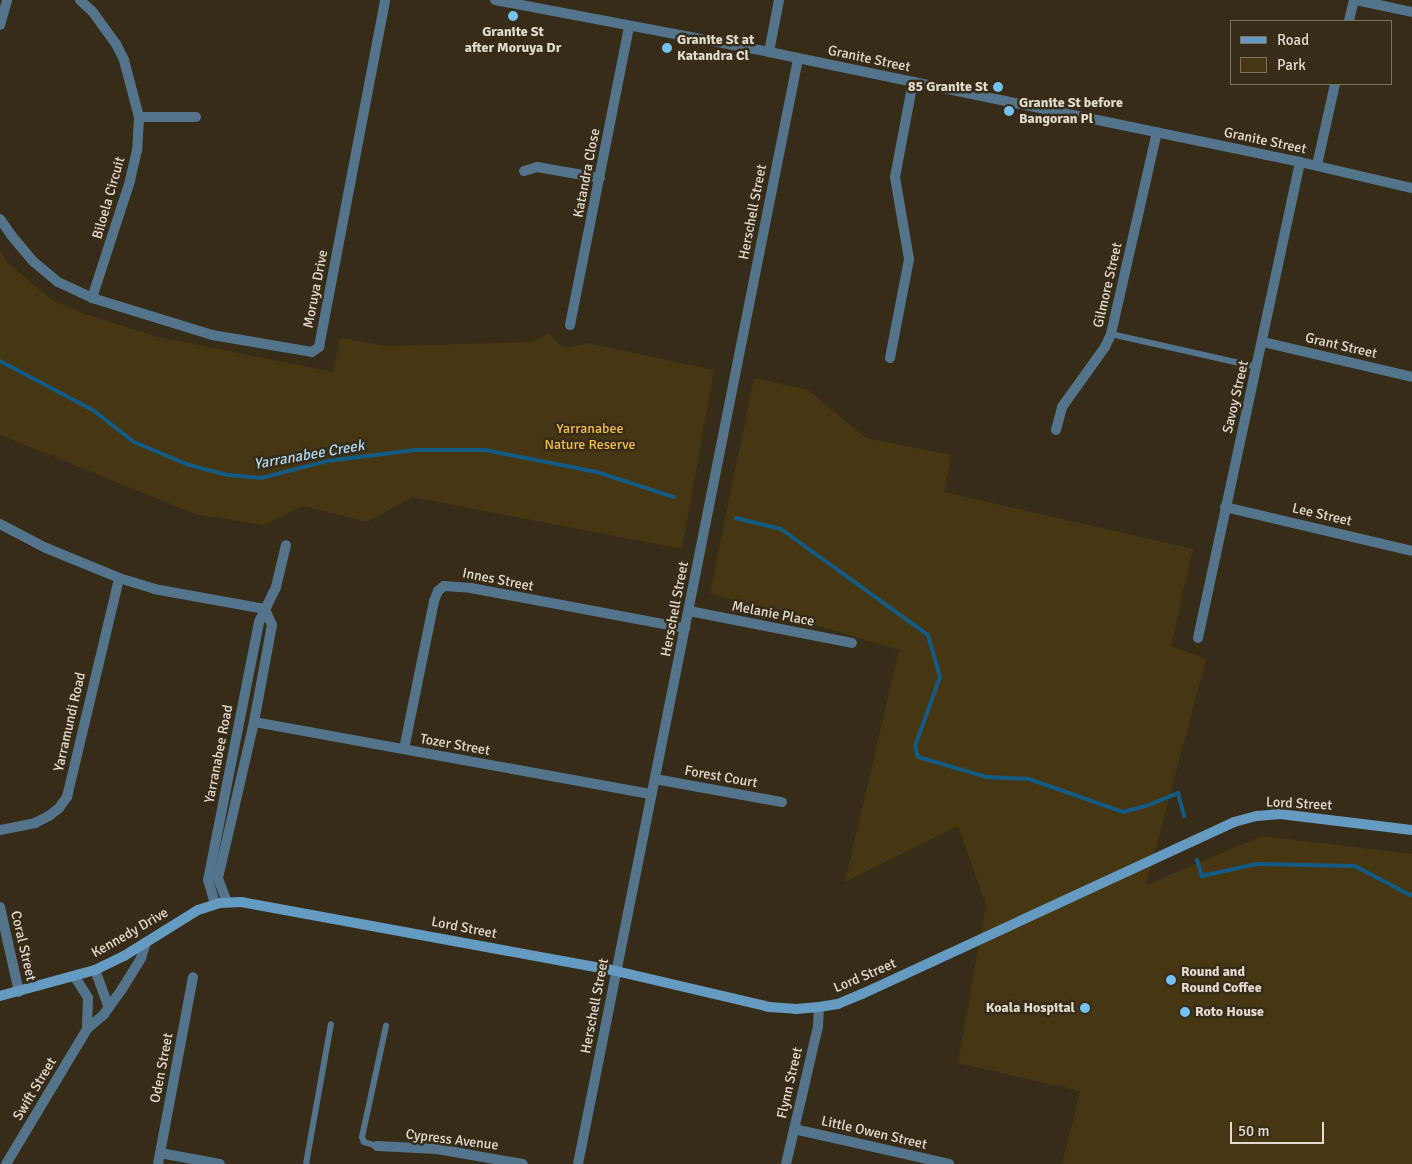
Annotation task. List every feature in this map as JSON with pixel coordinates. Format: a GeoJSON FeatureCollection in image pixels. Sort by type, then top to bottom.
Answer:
{"type":"FeatureCollection","features":[{"type":"Feature","properties":{"kind":"main road","name":"Lord Street"},"geometry":{"type":"LineString","coordinates":[[215,904],[251,902],[616,971],[769,1007],[796,1009],[838,1004],[862,994],[1234,822],[1257,816],[1280,814],[1412,830]]}},
{"type":"Feature","properties":{"kind":"main road","name":"Kennedy Drive"},"geometry":{"type":"LineString","coordinates":[[0,996],[95,970],[146,943],[188,915],[215,904]]}},
{"type":"Feature","properties":{"kind":"street"},"geometry":{"type":"LineString","coordinates":[[0,25],[7,0]]}},
{"type":"Feature","properties":{"kind":"street","name":"Biloela Circuit"},"geometry":{"type":"LineString","coordinates":[[80,0],[92,11],[116,44],[124,60],[139,117],[137,150],[130,181],[92,298]]}},
{"type":"Feature","properties":{"kind":"street","name":"Moruya Drive"},"geometry":{"type":"LineString","coordinates":[[0,219],[34,262],[58,282],[92,298],[212,335],[312,352],[319,347],[385,0]]}},
{"type":"Feature","properties":{"kind":"street","name":"Granite Street"},"geometry":{"type":"LineString","coordinates":[[495,0],[768,52],[1317,165],[1412,188]]}},
{"type":"Feature","properties":{"kind":"street"},"geometry":{"type":"LineString","coordinates":[[768,52],[779,0]]}},
{"type":"Feature","properties":{"kind":"street"},"geometry":{"type":"LineString","coordinates":[[1350,20],[1355,0],[1412,12]]}},
{"type":"Feature","properties":{"kind":"street","name":"Katandra Close"},"geometry":{"type":"LineString","coordinates":[[570,325],[629,27]]}},
{"type":"Feature","properties":{"kind":"street","name":"Herschell Street"},"geometry":{"type":"LineString","coordinates":[[578,1164],[798,59]]}},
{"type":"Feature","properties":{"kind":"street"},"geometry":{"type":"LineString","coordinates":[[890,358],[909,260],[895,177],[913,82]]}},
{"type":"Feature","properties":{"kind":"street"},"geometry":{"type":"LineString","coordinates":[[1317,165],[1335,85]]}},
{"type":"Feature","properties":{"kind":"street"},"geometry":{"type":"LineString","coordinates":[[139,117],[196,117]]}},
{"type":"Feature","properties":{"kind":"street","name":"Gilmore Street"},"geometry":{"type":"LineString","coordinates":[[1056,430],[1062,407],[1105,347],[1111,334],[1157,132]]}},
{"type":"Feature","properties":{"kind":"street","name":"Savoy Street"},"geometry":{"type":"LineString","coordinates":[[1198,638],[1225,507],[1263,342],[1300,162]]}},
{"type":"Feature","properties":{"kind":"street"},"geometry":{"type":"LineString","coordinates":[[524,171],[537,167],[600,178]]}},
{"type":"Feature","properties":{"kind":"street","name":"Grant Street"},"geometry":{"type":"LineString","coordinates":[[1263,342],[1412,377]]}},
{"type":"Feature","properties":{"kind":"street","name":"Lee Street"},"geometry":{"type":"LineString","coordinates":[[1225,507],[1412,550]]}},
{"type":"Feature","properties":{"kind":"street"},"geometry":{"type":"LineString","coordinates":[[0,525],[46,548],[119,578],[154,589],[265,609]]}},
{"type":"Feature","properties":{"kind":"street","name":"Yarranabee Road"},"geometry":{"type":"LineString","coordinates":[[215,904],[208,880],[259,622],[276,587],[286,545]]}},
{"type":"Feature","properties":{"kind":"street","name":"Yarramundi Road"},"geometry":{"type":"LineString","coordinates":[[0,830],[35,822],[49,816],[59,808],[67,796],[119,578]]}},
{"type":"Feature","properties":{"kind":"street","name":"Innes Street"},"geometry":{"type":"LineString","coordinates":[[404,749],[434,601],[438,591],[444,586],[471,588],[685,628]]}},
{"type":"Feature","properties":{"kind":"street","name":"Yarranabee Road"},"geometry":{"type":"LineString","coordinates":[[227,902],[218,878],[254,722],[272,624],[265,609]]}},
{"type":"Feature","properties":{"kind":"street","name":"Melanie Place"},"geometry":{"type":"LineString","coordinates":[[689,611],[852,643]]}},
{"type":"Feature","properties":{"kind":"street","name":"Tozer Street"},"geometry":{"type":"LineString","coordinates":[[254,722],[652,794]]}},
{"type":"Feature","properties":{"kind":"street","name":"Forest Court"},"geometry":{"type":"LineString","coordinates":[[655,779],[782,802]]}},
{"type":"Feature","properties":{"kind":"street","name":"Coral Street"},"geometry":{"type":"LineString","coordinates":[[0,907],[20,992]]}},
{"type":"Feature","properties":{"kind":"street","name":"Swift Street"},"geometry":{"type":"LineString","coordinates":[[6,1164],[87,1029],[109,1008],[141,958],[146,943]]}},
{"type":"Feature","properties":{"kind":"street"},"geometry":{"type":"LineString","coordinates":[[95,970],[109,1008]]}},
{"type":"Feature","properties":{"kind":"street","name":"Swift Street"},"geometry":{"type":"LineString","coordinates":[[75,976],[88,998],[87,1029]]}},
{"type":"Feature","properties":{"kind":"street","name":"Oden Street"},"geometry":{"type":"LineString","coordinates":[[158,1164],[194,977]]}},
{"type":"Feature","properties":{"kind":"street","name":"Flynn Street"},"geometry":{"type":"LineString","coordinates":[[786,1164],[818,1026],[819,1007]]}},
{"type":"Feature","properties":{"kind":"street","name":"Little Owen Street"},"geometry":{"type":"LineString","coordinates":[[794,1129],[949,1164]]}},
{"type":"Feature","properties":{"kind":"street","name":"Cypress Avenue"},"geometry":{"type":"LineString","coordinates":[[377,1146],[437,1149],[523,1164]]}},
{"type":"Feature","properties":{"kind":"street"},"geometry":{"type":"LineString","coordinates":[[160,1152],[220,1164]]}},
{"type":"Feature","properties":{"kind":"lane"},"geometry":{"type":"LineString","coordinates":[[1111,334],[1257,367]]}},
{"type":"Feature","properties":{"kind":"lane"},"geometry":{"type":"LineString","coordinates":[[306,1164],[331,1024]]}},
{"type":"Feature","properties":{"kind":"lane"},"geometry":{"type":"LineString","coordinates":[[377,1146],[364,1142],[362,1137],[386,1026]]}},
{"type":"Feature","properties":{"kind":"green space","name":"Yarranabee Nature Reserve"},"geometry":{"type":"Polygon","coordinates":[[[0,250],[6,261],[54,301],[82,313],[158,337],[333,372],[340,338],[388,346],[533,342],[549,333],[558,344],[568,348],[587,343],[714,370],[682,549],[412,497],[368,522],[303,506],[264,525],[195,514],[0,435],[0,250]]]}},
{"type":"Feature","properties":{"kind":"green space"},"geometry":{"type":"Polygon","coordinates":[[[754,378],[808,390],[866,438],[951,455],[944,492],[1193,549],[1171,646],[1206,659],[1146,885],[1262,836],[1412,854],[1412,1164],[1062,1164],[1080,1091],[958,1063],[986,905],[958,826],[845,882],[899,650],[710,593],[754,378]]]}},
{"type":"Feature","properties":{"kind":"waterway","name":"Yarranabee Creek"},"geometry":{"type":"LineString","coordinates":[[0,361],[93,410],[134,442],[189,465],[228,475],[261,478],[327,461],[415,450],[485,450],[597,472],[674,497]]}},
{"type":"Feature","properties":{"kind":"waterway"},"geometry":{"type":"LineString","coordinates":[[736,518],[781,529],[928,635],[940,677],[915,746],[918,757],[987,777],[1029,779],[1123,812],[1146,806],[1178,793],[1184,816]]}},
{"type":"Feature","properties":{"kind":"waterway"},"geometry":{"type":"LineString","coordinates":[[1197,860],[1202,876],[1257,864],[1355,866],[1412,896]]}},
{"type":"Feature","properties":{"kind":"place","name":"Granite St after Moruya Dr"},"geometry":{"type":"Point","coordinates":[513,16]}},
{"type":"Feature","properties":{"kind":"place","name":"Granite St at Katandra Cl"},"geometry":{"type":"Point","coordinates":[667,48]}},
{"type":"Feature","properties":{"kind":"place","name":"85 Granite St"},"geometry":{"type":"Point","coordinates":[998,87]}},
{"type":"Feature","properties":{"kind":"place","name":"Granite St before Bangoran Pl"},"geometry":{"type":"Point","coordinates":[1009,111]}},
{"type":"Feature","properties":{"kind":"place","name":"Round and Round Coffee"},"geometry":{"type":"Point","coordinates":[1171,980]}},
{"type":"Feature","properties":{"kind":"place","name":"Koala Hospital"},"geometry":{"type":"Point","coordinates":[1085,1008]}},
{"type":"Feature","properties":{"kind":"place","name":"Roto House"},"geometry":{"type":"Point","coordinates":[1185,1012]}}]}
